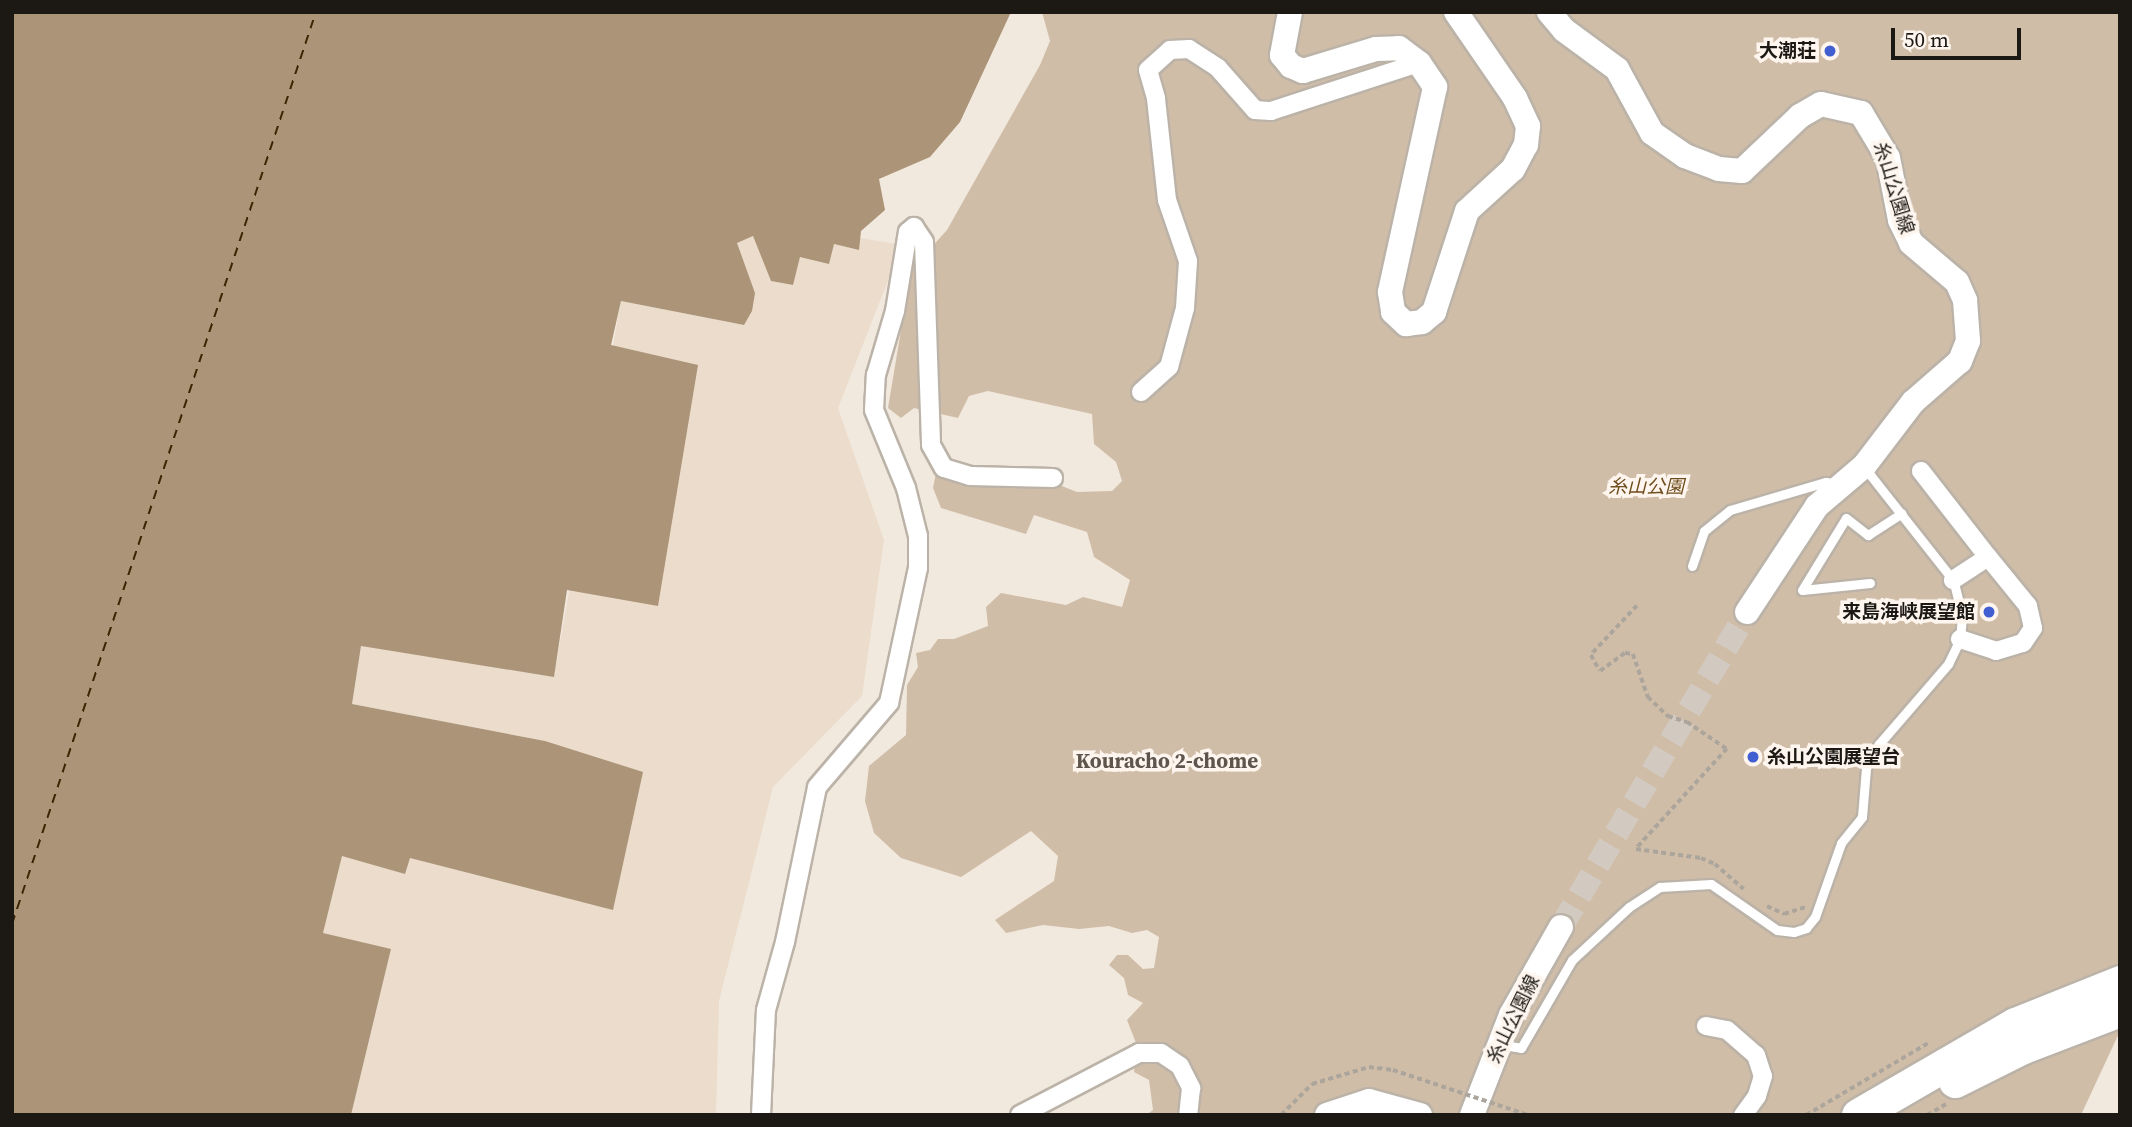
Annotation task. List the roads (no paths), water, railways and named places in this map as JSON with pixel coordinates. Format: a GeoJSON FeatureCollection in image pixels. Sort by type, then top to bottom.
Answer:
{"type":"FeatureCollection","features":[{"type":"Feature","properties":{"kind":"highway"},"geometry":{"type":"LineString","coordinates":[[1858,1115],[2015,1024],[2120,982]]}},
{"type":"Feature","properties":{"kind":"highway"},"geometry":{"type":"LineString","coordinates":[[1891,1115],[2024,1047],[2120,1010]]}},
{"type":"Feature","properties":{"kind":"main road"},"geometry":{"type":"LineString","coordinates":[[1290,12],[1282,55],[1291,66],[1303,71],[1376,49],[1399,48],[1419,63],[1435,87],[1434,100],[1411,181],[1390,292],[1393,312],[1406,324],[1422,322],[1434,312],[1467,211],[1513,169],[1526,145],[1528,126],[1516,98],[1456,12]]}},
{"type":"Feature","properties":{"kind":"main road","name":"糸山公園線"},"geometry":{"type":"LineString","coordinates":[[1549,12],[1564,30],[1617,69],[1652,133],[1685,156],[1719,169],[1741,171],[1801,116],[1821,104],[1861,113],[1876,133],[1888,158],[1900,220],[1911,243],[1957,282],[1965,300],[1968,341],[1960,361],[1913,402],[1864,466],[1838,485],[1817,506],[1747,612]]}},
{"type":"Feature","properties":{"kind":"main road","name":"糸山公園線"},"geometry":{"type":"LineString","coordinates":[[1472,1115],[1499,1043],[1561,927]]}},
{"type":"Feature","properties":{"kind":"main road"},"geometry":{"type":"LineString","coordinates":[[1327,1115],[1369,1101],[1420,1115]]}},
{"type":"Feature","properties":{"kind":"street"},"geometry":{"type":"LineString","coordinates":[[1141,393],[1170,368],[1185,308],[1188,261],[1167,200],[1156,98],[1147,70],[1170,50],[1189,50],[1218,68],[1255,110],[1271,111],[1419,63]]}},
{"type":"Feature","properties":{"kind":"street"},"geometry":{"type":"LineString","coordinates":[[761,1115],[766,1010],[785,942],[817,787],[889,703],[918,568],[918,536],[906,488],[874,411],[876,375],[895,311],[908,232],[914,227],[924,242],[931,445],[944,468],[970,476],[1053,478]]}},
{"type":"Feature","properties":{"kind":"street"},"geometry":{"type":"LineString","coordinates":[[1921,471],[2028,606],[2033,628],[2023,643],[1996,651],[1961,639]]}},
{"type":"Feature","properties":{"kind":"street"},"geometry":{"type":"LineString","coordinates":[[1953,580],[1988,557]]}},
{"type":"Feature","properties":{"kind":"street"},"geometry":{"type":"LineString","coordinates":[[1706,1026],[1727,1030],[1756,1055],[1763,1076],[1758,1096],[1743,1115]]}},
{"type":"Feature","properties":{"kind":"street"},"geometry":{"type":"LineString","coordinates":[[1020,1115],[1139,1053],[1161,1053],[1180,1066],[1191,1088],[1188,1115]]}},
{"type":"Feature","properties":{"kind":"lane"},"geometry":{"type":"LineString","coordinates":[[1499,1043],[1521,1048],[1538,1011],[1572,960],[1629,907],[1660,887],[1711,884],[1758,921],[1794,932],[1806,928],[1819,903],[1841,843],[1862,817],[1866,768],[1879,744],[1948,664],[1961,639],[1962,615],[1953,580],[1864,466]]}},
{"type":"Feature","properties":{"kind":"lane"},"geometry":{"type":"LineString","coordinates":[[1692,566],[1704,531],[1730,510],[1826,482],[1838,485]]}},
{"type":"Feature","properties":{"kind":"lane"},"geometry":{"type":"LineString","coordinates":[[1870,583],[1802,590],[1846,518],[1868,535],[1902,513]]}},
{"type":"Feature","properties":{"kind":"tunnel"},"geometry":{"type":"LineString","coordinates":[[1561,927],[1747,612]]}},
{"type":"Feature","properties":{"kind":"place","name":"大潮荘"},"geometry":{"type":"Point","coordinates":[1830,51]}},
{"type":"Feature","properties":{"kind":"place","name":"来島海峡展望館"},"geometry":{"type":"Point","coordinates":[1989,612]}},
{"type":"Feature","properties":{"kind":"place","name":"糸山公園展望台"},"geometry":{"type":"Point","coordinates":[1753,757]}},
{"type":"Feature","properties":{"kind":"district","name":"Kouracho 2-chome"},"geometry":{"type":"Point","coordinates":[1167,761]}},
{"type":"Feature","properties":{"kind":"park label","name":"糸山公園"},"geometry":{"type":"Point","coordinates":[1646,487]}}]}
